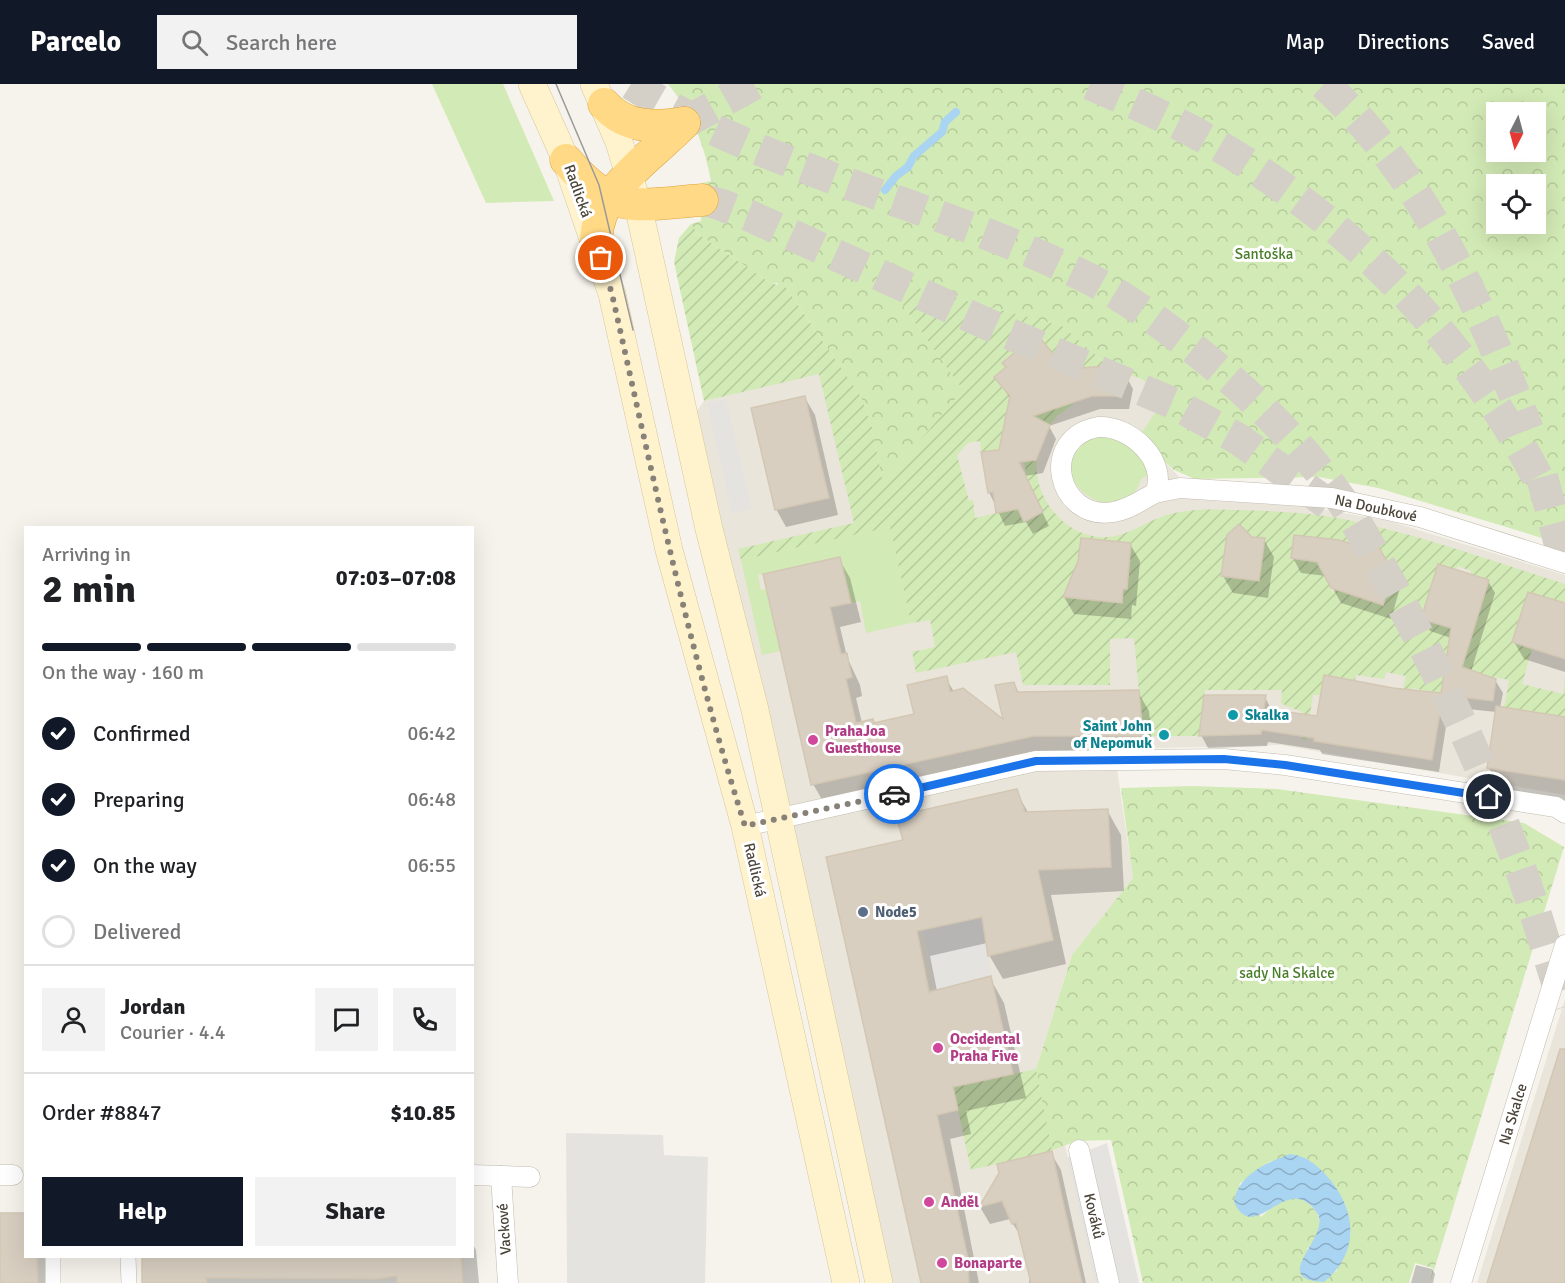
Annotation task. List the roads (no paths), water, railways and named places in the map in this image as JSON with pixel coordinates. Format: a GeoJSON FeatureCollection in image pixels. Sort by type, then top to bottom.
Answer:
{"type":"FeatureCollection","features":[{"type":"Feature","properties":{"kind":"highway"},"geometry":{"type":"LineString","coordinates":[[596,243],[598,225],[624,202],[629,174],[684,123],[662,127],[633,124],[616,117],[599,94]]}},
{"type":"Feature","properties":{"kind":"highway"},"geometry":{"type":"LineString","coordinates":[[566,160],[594,188],[624,202],[702,201]]}},
{"type":"Feature","properties":{"kind":"main road","name":"Radlická"},"geometry":{"type":"LineString","coordinates":[[532,84],[566,160],[612,294],[669,549],[728,774],[745,826],[846,1283]]}},
{"type":"Feature","properties":{"kind":"main road"},"geometry":{"type":"LineString","coordinates":[[599,94],[629,174]]}},
{"type":"Feature","properties":{"kind":"main road"},"geometry":{"type":"LineString","coordinates":[[624,202],[709,529],[779,819],[879,1283]]}},
{"type":"Feature","properties":{"kind":"street","name":"Na Doubkové"},"geometry":{"type":"LineString","coordinates":[[1158,484],[1154,460],[1142,446],[1124,432],[1110,427],[1098,427],[1081,432],[1069,443],[1062,457],[1061,482],[1068,493],[1080,504],[1094,510],[1112,512],[1126,508],[1158,484],[1180,488],[1332,498],[1420,517],[1565,563]]}},
{"type":"Feature","properties":{"kind":"street"},"geometry":{"type":"LineString","coordinates":[[745,826],[1036,761],[1224,759],[1285,765],[1556,807],[1565,813]]}},
{"type":"Feature","properties":{"kind":"street","name":"Na Skalce"},"geometry":{"type":"LineString","coordinates":[[1461,1283],[1565,945]]}},
{"type":"Feature","properties":{"kind":"street","name":"Kováků"},"geometry":{"type":"LineString","coordinates":[[1079,1150],[1110,1283]]}},
{"type":"Feature","properties":{"kind":"street"},"geometry":{"type":"LineString","coordinates":[[474,1175],[530,1177]]}},
{"type":"Feature","properties":{"kind":"street","name":"Vackové"},"geometry":{"type":"LineString","coordinates":[[501,1176],[508,1283]]}},
{"type":"Feature","properties":{"kind":"street"},"geometry":{"type":"LineString","coordinates":[[52,1258],[53,1283]]}},
{"type":"Feature","properties":{"kind":"street"},"geometry":{"type":"LineString","coordinates":[[128,1258],[129,1283]]}},
{"type":"Feature","properties":{"kind":"water"},"geometry":{"type":"Polygon","coordinates":[[[1290,1154],[1301,1156],[1325,1174],[1343,1200],[1348,1214],[1350,1229],[1345,1257],[1324,1282],[1308,1279],[1301,1274],[1301,1265],[1320,1222],[1317,1213],[1306,1201],[1294,1199],[1283,1202],[1252,1217],[1242,1214],[1234,1202],[1241,1184],[1254,1171],[1290,1154]]]}},
{"type":"Feature","properties":{"kind":"waterway"},"geometry":{"type":"LineString","coordinates":[[885,190],[896,176],[908,167],[914,156],[942,132],[945,122],[956,112]]}},
{"type":"Feature","properties":{"kind":"tunnel"},"geometry":{"type":"LineString","coordinates":[[631,84],[683,114],[738,140],[793,163],[1020,247],[1103,286],[1181,339],[1225,374],[1266,412],[1304,453],[1346,507],[1407,614],[1457,715],[1502,819],[1565,1007]]}},
{"type":"Feature","properties":{"kind":"tunnel"},"geometry":{"type":"LineString","coordinates":[[684,123],[754,84]]}},
{"type":"Feature","properties":{"kind":"tunnel"},"geometry":{"type":"LineString","coordinates":[[1090,84],[1166,118],[1210,141],[1263,174],[1313,210],[1361,250],[1405,293],[1484,389],[1517,441],[1547,496]]}},
{"type":"Feature","properties":{"kind":"tunnel"},"geometry":{"type":"LineString","coordinates":[[1324,84],[1359,120],[1391,159],[1420,200],[1446,244],[1490,336],[1528,430]]}},
{"type":"Feature","properties":{"kind":"tunnel"},"geometry":{"type":"LineString","coordinates":[[702,200],[750,216],[996,328],[1175,404],[1240,440],[1328,504]]}},
{"type":"Feature","properties":{"kind":"tunnel"},"geometry":{"type":"LineString","coordinates":[[1542,477],[1565,563]]}},
{"type":"Feature","properties":{"kind":"tram line"},"geometry":{"type":"LineString","coordinates":[[556,84],[599,185],[633,330]]}},
{"type":"Feature","properties":{"kind":"place","name":"Skalka"},"geometry":{"type":"Point","coordinates":[1233,715]}},
{"type":"Feature","properties":{"kind":"place","name":"Saint John of Nepomuk"},"geometry":{"type":"Point","coordinates":[1164,735]}},
{"type":"Feature","properties":{"kind":"place","name":"PrahaJoa Guesthouse"},"geometry":{"type":"Point","coordinates":[813,740]}},
{"type":"Feature","properties":{"kind":"place","name":"Node5"},"geometry":{"type":"Point","coordinates":[863,912]}},
{"type":"Feature","properties":{"kind":"place","name":"Occidental Praha Five"},"geometry":{"type":"Point","coordinates":[938,1048]}},
{"type":"Feature","properties":{"kind":"place","name":"Anděl"},"geometry":{"type":"Point","coordinates":[929,1202]}},
{"type":"Feature","properties":{"kind":"place","name":"Bonaparte"},"geometry":{"type":"Point","coordinates":[942,1263]}},
{"type":"Feature","properties":{"kind":"park label","name":"Santoška"},"geometry":{"type":"Point","coordinates":[1264,254]}},
{"type":"Feature","properties":{"kind":"park label","name":"sady Na Skalce"},"geometry":{"type":"Point","coordinates":[1287,973]}}]}
